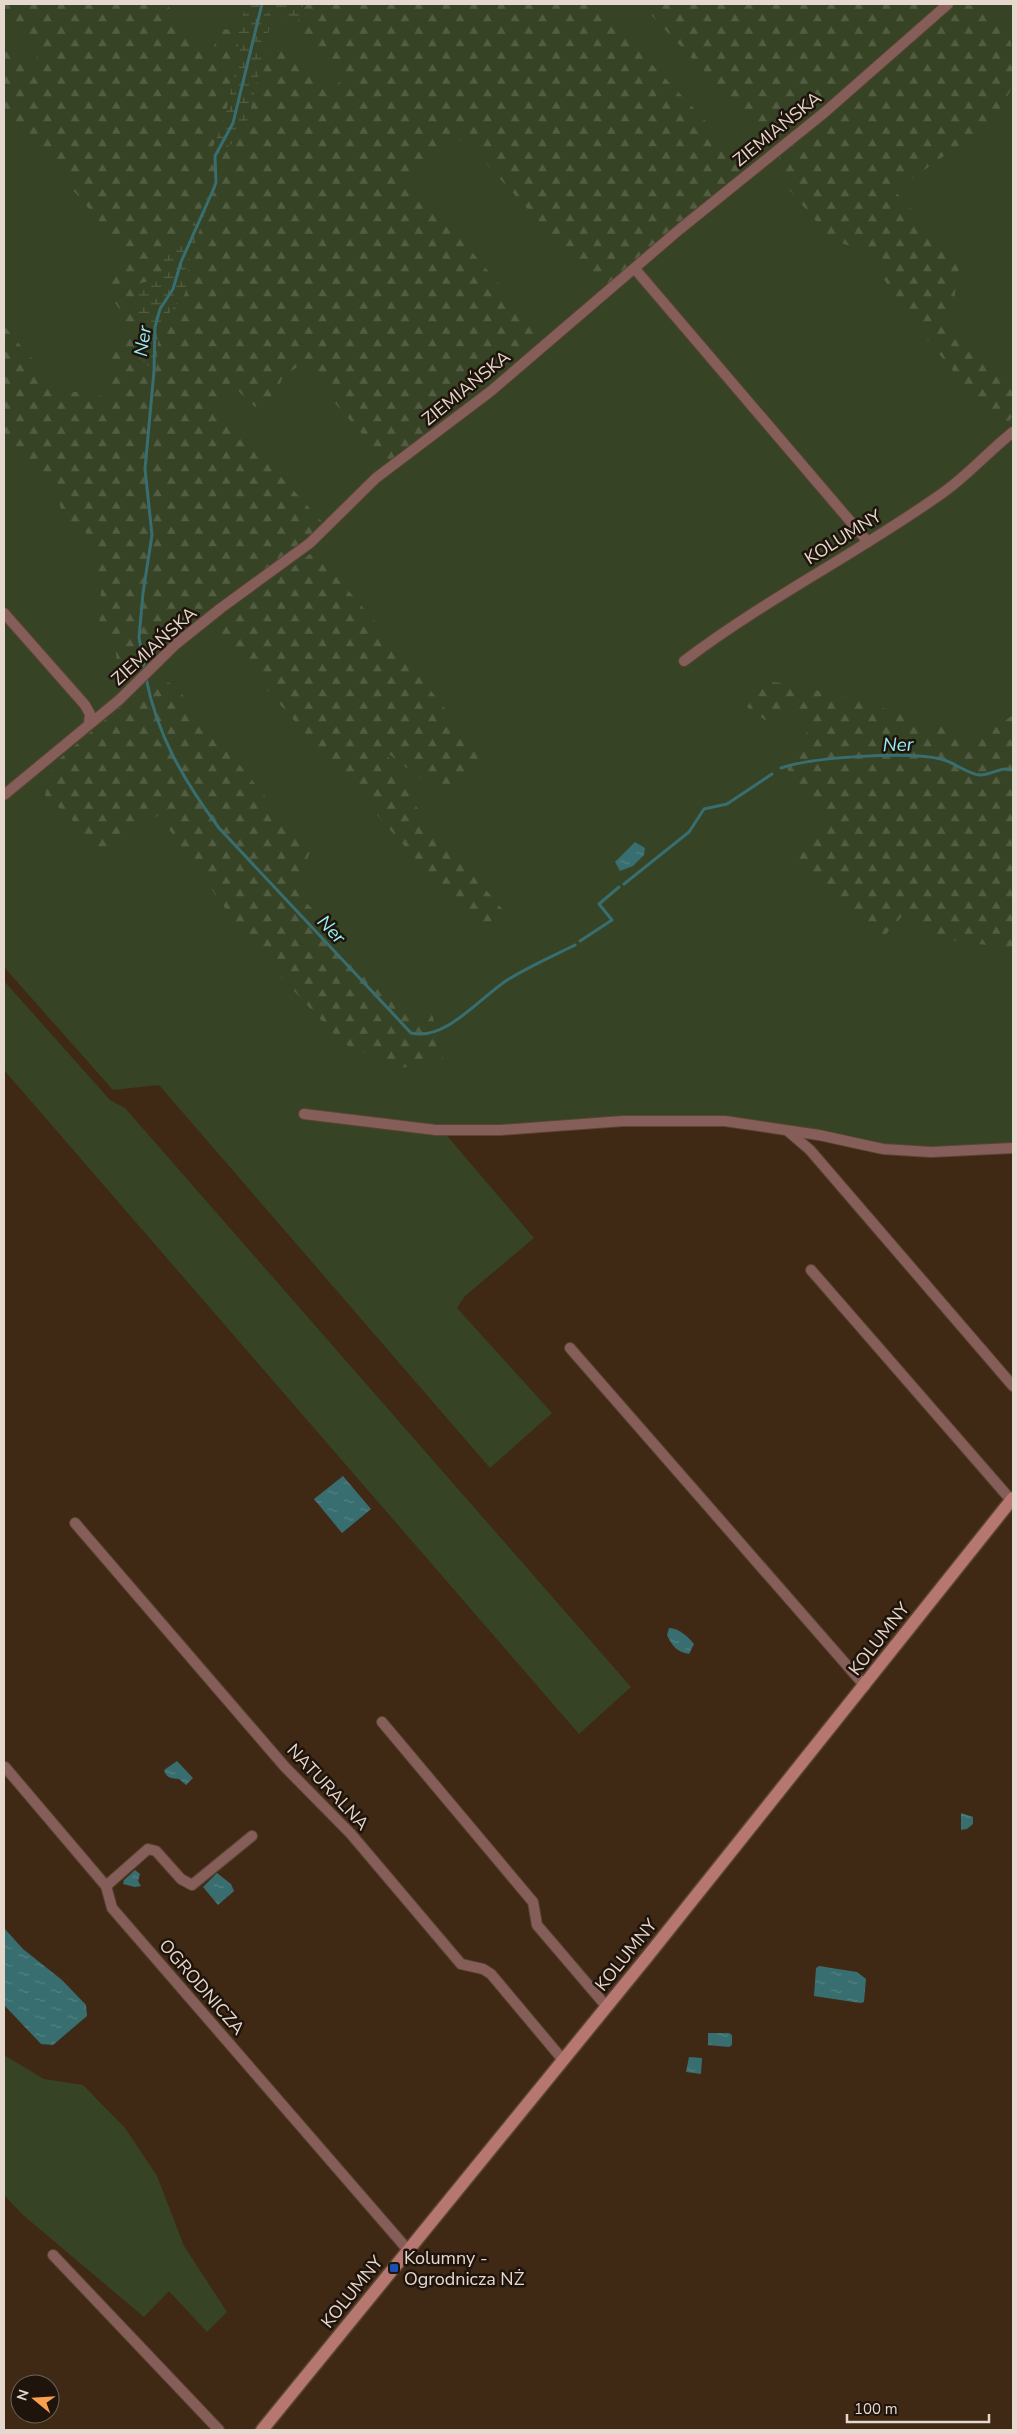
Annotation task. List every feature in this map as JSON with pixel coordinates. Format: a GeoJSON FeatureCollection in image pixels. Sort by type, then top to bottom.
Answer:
{"type":"FeatureCollection","features":[{"type":"Feature","properties":{"kind":"street","name":"ZIEMIAŃSKA"},"geometry":{"type":"LineString","coordinates":[[4,795],[118,700],[176,644],[221,608],[310,543],[371,482],[491,391],[686,224],[825,112],[948,4]]}},
{"type":"Feature","properties":{"kind":"street"},"geometry":{"type":"LineString","coordinates":[[635,269],[868,542]]}},
{"type":"Feature","properties":{"kind":"street","name":"KOLUMNY"},"geometry":{"type":"LineString","coordinates":[[684,661],[771,600],[828,568],[946,491],[1013,432]]}},
{"type":"Feature","properties":{"kind":"street"},"geometry":{"type":"LineString","coordinates":[[4,613],[85,706],[90,714],[89,723]]}},
{"type":"Feature","properties":{"kind":"street"},"geometry":{"type":"LineString","coordinates":[[304,1114],[436,1130],[501,1130],[623,1121],[715,1121],[818,1135],[882,1148],[931,1152],[1013,1148]]}},
{"type":"Feature","properties":{"kind":"street"},"geometry":{"type":"LineString","coordinates":[[789,1132],[810,1150],[1013,1386]]}},
{"type":"Feature","properties":{"kind":"street"},"geometry":{"type":"LineString","coordinates":[[811,1270],[1012,1499]]}},
{"type":"Feature","properties":{"kind":"street"},"geometry":{"type":"LineString","coordinates":[[570,1348],[864,1686]]}},
{"type":"Feature","properties":{"kind":"street","name":"KOLUMNY"},"geometry":{"type":"LineString","coordinates":[[262,2430],[607,2006],[1012,1499]]}},
{"type":"Feature","properties":{"kind":"street","name":"NATURALNA"},"geometry":{"type":"LineString","coordinates":[[75,1523],[279,1760],[350,1834],[461,1964],[483,1969],[491,1974],[563,2060]]}},
{"type":"Feature","properties":{"kind":"street"},"geometry":{"type":"LineString","coordinates":[[382,1722],[533,1902],[538,1925],[607,2006]]}},
{"type":"Feature","properties":{"kind":"street"},"geometry":{"type":"LineString","coordinates":[[5,1767],[106,1886],[151,1849],[156,1851],[181,1879],[192,1885],[252,1836]]}},
{"type":"Feature","properties":{"kind":"street","name":"OGRODNICZA"},"geometry":{"type":"LineString","coordinates":[[106,1886],[112,1908],[408,2250]]}},
{"type":"Feature","properties":{"kind":"street"},"geometry":{"type":"LineString","coordinates":[[53,2255],[219,2430]]}},
{"type":"Feature","properties":{"kind":"green space"},"geometry":{"type":"Polygon","coordinates":[[[4,4],[1013,4],[1013,1147],[916,1149],[739,1122],[443,1131],[534,1238],[465,1296],[457,1308],[552,1413],[490,1468],[159,1085],[113,1090],[4,967],[4,4]]]}},
{"type":"Feature","properties":{"kind":"green space"},"geometry":{"type":"Polygon","coordinates":[[[4,4],[166,4],[210,56],[221,29],[232,30],[244,56],[283,50],[325,89],[331,83],[336,86],[342,79],[305,47],[300,34],[288,27],[270,4],[595,4],[751,169],[604,293],[463,138],[408,176],[547,341],[389,465],[301,364],[282,378],[277,393],[255,407],[230,383],[218,407],[325,525],[134,681],[117,665],[115,642],[99,629],[101,593],[94,556],[85,531],[63,515],[58,499],[24,465],[14,445],[4,433],[4,373],[6,370],[4,367],[4,326],[54,385],[69,391],[107,397],[110,357],[128,334],[124,315],[107,292],[127,254],[4,108],[4,48],[17,63],[23,59],[39,80],[36,49],[4,13],[4,4]]]}},
{"type":"Feature","properties":{"kind":"green space"},"geometry":{"type":"Polygon","coordinates":[[[248,4],[262,4],[272,17],[249,117],[236,141],[215,156],[211,152],[225,116],[240,51],[238,45],[239,27],[248,4]]]}},
{"type":"Feature","properties":{"kind":"green space"},"geometry":{"type":"Polygon","coordinates":[[[274,4],[303,4],[303,11],[295,26],[288,27],[274,4]]]}},
{"type":"Feature","properties":{"kind":"green space"},"geometry":{"type":"Polygon","coordinates":[[[641,4],[944,4],[776,148],[641,4]]]}},
{"type":"Feature","properties":{"kind":"green space"},"geometry":{"type":"Polygon","coordinates":[[[954,4],[976,6],[1010,39],[1013,53],[1013,85],[1003,105],[987,125],[895,191],[960,264],[949,328],[978,359],[1006,378],[1013,387],[1013,416],[1009,421],[998,420],[976,399],[908,316],[874,264],[860,250],[831,239],[781,180],[776,168],[780,155],[954,4]]]}},
{"type":"Feature","properties":{"kind":"green space"},"geometry":{"type":"Polygon","coordinates":[[[214,188],[190,258],[185,294],[166,317],[158,335],[157,366],[152,373],[134,348],[143,328],[136,305],[138,289],[141,283],[149,281],[163,282],[161,254],[170,243],[181,243],[186,238],[211,189],[214,188]]]}},
{"type":"Feature","properties":{"kind":"green space"},"geometry":{"type":"Polygon","coordinates":[[[314,551],[392,641],[464,733],[491,752],[448,800],[385,751],[419,811],[509,917],[485,938],[213,628],[314,551]]]}},
{"type":"Feature","properties":{"kind":"green space"},"geometry":{"type":"Polygon","coordinates":[[[157,676],[176,687],[310,851],[297,892],[401,1008],[432,1014],[444,1062],[399,1068],[342,1043],[249,942],[159,815],[98,855],[70,817],[45,796],[52,765],[157,676]]]}},
{"type":"Feature","properties":{"kind":"green space"},"geometry":{"type":"Polygon","coordinates":[[[763,681],[790,684],[858,700],[948,729],[963,750],[1013,715],[1013,952],[1009,948],[934,938],[904,914],[878,943],[790,862],[824,823],[784,764],[813,724],[799,710],[765,720],[747,707],[763,681]]]}},
{"type":"Feature","properties":{"kind":"green space"},"geometry":{"type":"Polygon","coordinates":[[[4,981],[110,1100],[125,1108],[631,1687],[579,1734],[4,1070],[4,981]]]}},
{"type":"Feature","properties":{"kind":"green space"},"geometry":{"type":"Polygon","coordinates":[[[4,2055],[44,2079],[83,2085],[125,2128],[157,2176],[184,2246],[227,2312],[207,2332],[169,2291],[144,2317],[23,2215],[4,2195],[4,2055]]]}},
{"type":"Feature","properties":{"kind":"water"},"geometry":{"type":"Polygon","coordinates":[[[635,842],[645,848],[644,855],[633,866],[620,871],[615,862],[635,842]]]}},
{"type":"Feature","properties":{"kind":"water"},"geometry":{"type":"Polygon","coordinates":[[[343,1476],[371,1509],[342,1533],[314,1499],[343,1476]]]}},
{"type":"Feature","properties":{"kind":"water"},"geometry":{"type":"Polygon","coordinates":[[[669,1628],[680,1631],[694,1644],[689,1654],[681,1652],[673,1645],[667,1635],[669,1628]]]}},
{"type":"Feature","properties":{"kind":"water"},"geometry":{"type":"Polygon","coordinates":[[[177,1761],[193,1778],[186,1785],[179,1779],[168,1777],[165,1773],[164,1770],[177,1761]]]}},
{"type":"Feature","properties":{"kind":"water"},"geometry":{"type":"Polygon","coordinates":[[[961,1813],[973,1817],[973,1824],[967,1829],[961,1830],[961,1813]]]}},
{"type":"Feature","properties":{"kind":"water"},"geometry":{"type":"Polygon","coordinates":[[[135,1870],[140,1874],[138,1881],[141,1886],[135,1887],[123,1884],[124,1880],[135,1870]]]}},
{"type":"Feature","properties":{"kind":"water"},"geometry":{"type":"Polygon","coordinates":[[[217,1873],[231,1884],[234,1891],[218,1905],[203,1887],[217,1873]]]}},
{"type":"Feature","properties":{"kind":"water"},"geometry":{"type":"Polygon","coordinates":[[[4,1928],[23,1949],[62,1980],[86,2005],[87,2016],[53,2045],[41,2044],[4,2005],[4,1928]]]}},
{"type":"Feature","properties":{"kind":"water"},"geometry":{"type":"Polygon","coordinates":[[[819,1966],[857,1972],[866,1979],[864,2002],[814,1996],[816,1968],[819,1966]]]}},
{"type":"Feature","properties":{"kind":"water"},"geometry":{"type":"Polygon","coordinates":[[[708,2033],[729,2033],[732,2035],[732,2045],[729,2047],[708,2045],[708,2033]]]}},
{"type":"Feature","properties":{"kind":"water"},"geometry":{"type":"Polygon","coordinates":[[[689,2057],[702,2058],[701,2074],[686,2072],[689,2057]]]}},
{"type":"Feature","properties":{"kind":"waterway","name":"Ner"},"geometry":{"type":"LineString","coordinates":[[145,670],[139,638],[143,593],[152,535],[145,469],[154,371],[155,327],[160,309],[173,289],[181,262],[216,182],[215,156],[233,123],[262,4]]}},
{"type":"Feature","properties":{"kind":"waterway","name":"Ner"},"geometry":{"type":"LineString","coordinates":[[146,678],[157,719],[173,757],[194,793],[219,828],[411,1033],[424,1034],[437,1031],[463,1015],[509,979],[575,945]]}},
{"type":"Feature","properties":{"kind":"waterway","name":"Ner"},"geometry":{"type":"LineString","coordinates":[[781,768],[837,758],[906,755],[941,759],[980,775],[1004,769],[1013,770]]}},
{"type":"Feature","properties":{"kind":"waterway","name":"Ner"},"geometry":{"type":"LineString","coordinates":[[624,884],[689,832],[704,809],[727,804],[772,774]]}},
{"type":"Feature","properties":{"kind":"waterway","name":"Ner"},"geometry":{"type":"LineString","coordinates":[[580,941],[612,920],[599,904],[619,887]]}},
{"type":"Feature","properties":{"kind":"place","name":"Kolumny - Ogrodnicza NŻ"},"geometry":{"type":"Point","coordinates":[394,2268]}}]}
